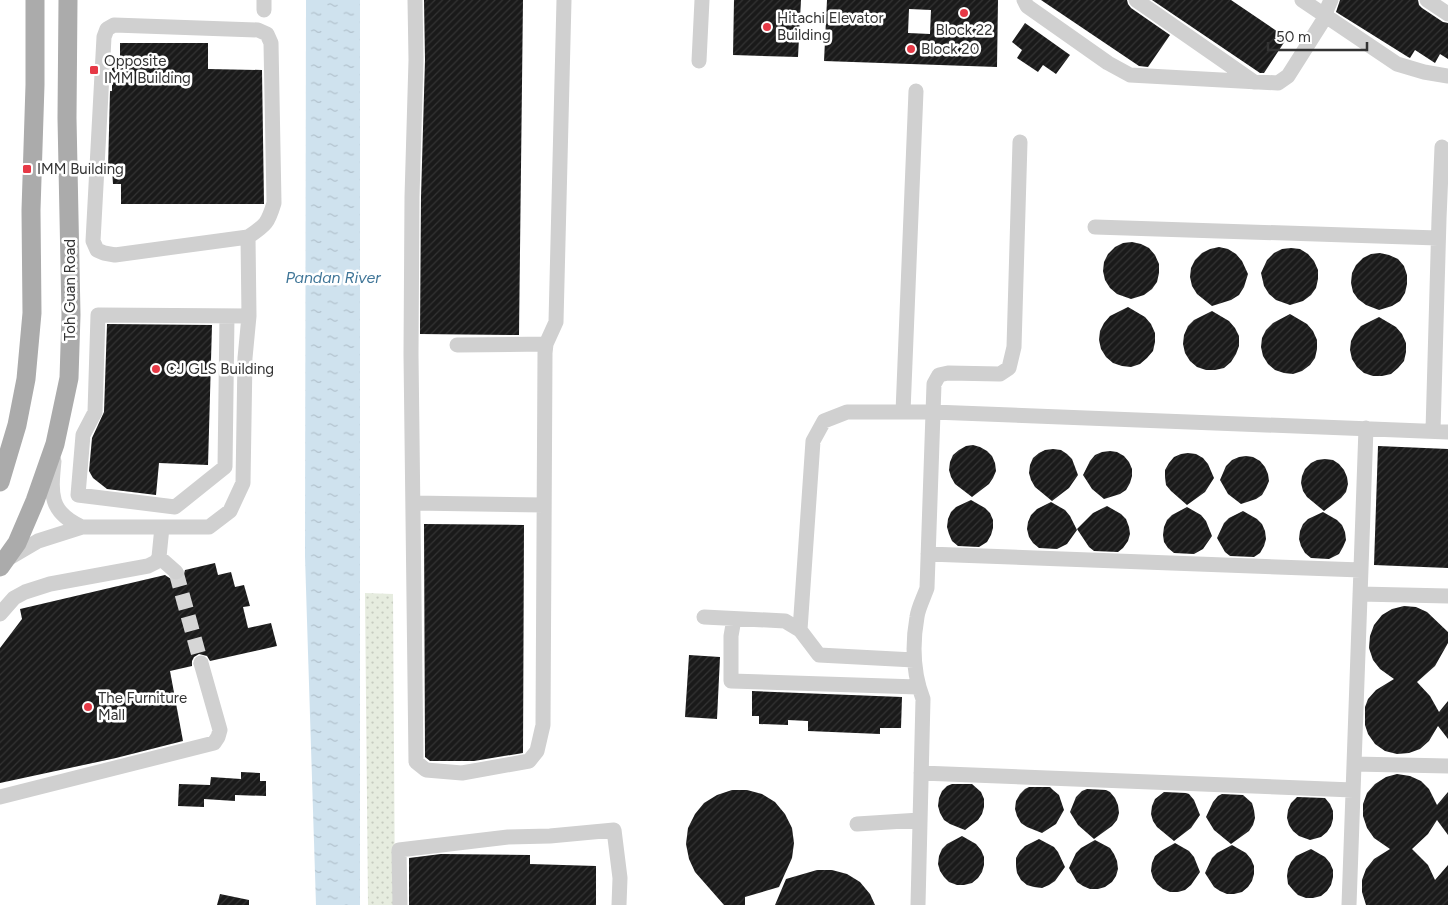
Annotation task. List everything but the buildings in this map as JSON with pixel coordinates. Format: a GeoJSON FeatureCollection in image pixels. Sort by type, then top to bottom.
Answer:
{"type":"FeatureCollection","features":[{"type":"Feature","properties":{"kind":"main road"},"geometry":{"type":"LineString","coordinates":[[0,482],[17,425],[26,379],[32,313],[31,210],[35,85],[35,0]]}},
{"type":"Feature","properties":{"kind":"main road","name":"Toh Guan Road"},"geometry":{"type":"LineString","coordinates":[[2,564],[17,543],[55,444],[69,378],[71,315],[67,118],[68,0]]}},
{"type":"Feature","properties":{"kind":"lane"},"geometry":{"type":"LineString","coordinates":[[415,0],[416,60],[412,197],[411,344],[416,762],[426,770],[462,772],[529,761],[537,751],[543,725],[546,344],[556,322],[564,0]]}},
{"type":"Feature","properties":{"kind":"lane"},"geometry":{"type":"LineString","coordinates":[[699,61],[702,0]]}},
{"type":"Feature","properties":{"kind":"lane"},"geometry":{"type":"LineString","coordinates":[[1024,0],[1027,6],[1108,63],[1130,75],[1278,83],[1288,76],[1326,16],[1331,0]]}},
{"type":"Feature","properties":{"kind":"lane"},"geometry":{"type":"LineString","coordinates":[[1136,0],[1255,82]]}},
{"type":"Feature","properties":{"kind":"lane"},"geometry":{"type":"LineString","coordinates":[[1302,0],[1397,64],[1424,72],[1448,76]]}},
{"type":"Feature","properties":{"kind":"lane"},"geometry":{"type":"LineString","coordinates":[[1427,0],[1448,14]]}},
{"type":"Feature","properties":{"kind":"lane"},"geometry":{"type":"LineString","coordinates":[[114,25],[258,30],[267,34],[271,43],[274,203],[270,216],[263,227],[248,237],[115,254],[97,250],[93,241],[104,37],[107,29],[114,25]]}},
{"type":"Feature","properties":{"kind":"lane"},"geometry":{"type":"LineString","coordinates":[[903,412],[916,91]]}},
{"type":"Feature","properties":{"kind":"lane"},"geometry":{"type":"LineString","coordinates":[[918,905],[923,699],[918,687],[914,660],[917,616],[927,588],[934,384],[939,375],[948,373],[1000,374],[1010,368],[1014,347],[1020,142]]}},
{"type":"Feature","properties":{"kind":"lane"},"geometry":{"type":"LineString","coordinates":[[800,630],[813,441],[824,421],[847,412],[933,412],[1440,431],[1438,238],[1443,219],[1442,147]]}},
{"type":"Feature","properties":{"kind":"lane"},"geometry":{"type":"LineString","coordinates":[[1095,227],[1438,238]]}},
{"type":"Feature","properties":{"kind":"lane"},"geometry":{"type":"LineString","coordinates":[[2,564],[38,541],[82,527],[209,527],[230,511],[243,483],[245,358],[249,316],[248,237]]}},
{"type":"Feature","properties":{"kind":"lane"},"geometry":{"type":"LineString","coordinates":[[227,316],[225,467],[175,507],[78,495],[83,434],[95,412],[98,315],[249,316]]}},
{"type":"Feature","properties":{"kind":"lane"},"geometry":{"type":"LineString","coordinates":[[457,344],[546,344]]}},
{"type":"Feature","properties":{"kind":"lane"},"geometry":{"type":"LineString","coordinates":[[1349,905],[1366,428]]}},
{"type":"Feature","properties":{"kind":"lane"},"geometry":{"type":"LineString","coordinates":[[55,444],[52,484],[54,499],[60,512],[68,521],[82,527]]}},
{"type":"Feature","properties":{"kind":"lane"},"geometry":{"type":"LineString","coordinates":[[413,503],[544,505]]}},
{"type":"Feature","properties":{"kind":"lane"},"geometry":{"type":"LineString","coordinates":[[0,614],[14,598],[25,592],[50,584],[148,566],[156,562],[159,557],[162,527]]}},
{"type":"Feature","properties":{"kind":"lane"},"geometry":{"type":"LineString","coordinates":[[928,554],[1361,570]]}},
{"type":"Feature","properties":{"kind":"lane"},"geometry":{"type":"LineString","coordinates":[[159,557],[176,572]]}},
{"type":"Feature","properties":{"kind":"lane"},"geometry":{"type":"LineString","coordinates":[[1360,594],[1448,596]]}},
{"type":"Feature","properties":{"kind":"lane"},"geometry":{"type":"LineString","coordinates":[[704,617],[785,621],[800,630],[819,655],[914,660]]}},
{"type":"Feature","properties":{"kind":"lane"},"geometry":{"type":"LineString","coordinates":[[734,619],[731,636],[731,681],[918,687]]}},
{"type":"Feature","properties":{"kind":"lane"},"geometry":{"type":"LineString","coordinates":[[0,797],[214,743],[220,730],[201,663]]}},
{"type":"Feature","properties":{"kind":"lane"},"geometry":{"type":"LineString","coordinates":[[1354,764],[1448,766]]}},
{"type":"Feature","properties":{"kind":"lane"},"geometry":{"type":"LineString","coordinates":[[921,773],[1353,790]]}},
{"type":"Feature","properties":{"kind":"lane"},"geometry":{"type":"LineString","coordinates":[[856,824],[920,820]]}},
{"type":"Feature","properties":{"kind":"lane"},"geometry":{"type":"LineString","coordinates":[[400,905],[399,850],[508,837],[550,836],[614,830],[620,878],[619,905]]}},
{"type":"Feature","properties":{"kind":"shaded area"},"geometry":{"type":"Polygon","coordinates":[[[365,593],[393,594],[395,905],[368,905],[365,593]]]}},
{"type":"Feature","properties":{"kind":"water","name":"Pandan River"},"geometry":{"type":"Polygon","coordinates":[[[306,0],[360,0],[360,905],[316,905],[305,557],[306,0]]]}},
{"type":"Feature","properties":{"kind":"tunnel"},"geometry":{"type":"LineString","coordinates":[[176,572],[201,663]]}},
{"type":"Feature","properties":{"kind":"place","name":"Block 22"},"geometry":{"type":"Point","coordinates":[964,13]}},
{"type":"Feature","properties":{"kind":"place","name":"Hitachi Elevator Building"},"geometry":{"type":"Point","coordinates":[767,27]}},
{"type":"Feature","properties":{"kind":"place","name":"Block 20"},"geometry":{"type":"Point","coordinates":[911,49]}},
{"type":"Feature","properties":{"kind":"place","name":"Opposite IMM Building"},"geometry":{"type":"Point","coordinates":[94,70]}},
{"type":"Feature","properties":{"kind":"place","name":"IMM Building"},"geometry":{"type":"Point","coordinates":[27,169]}},
{"type":"Feature","properties":{"kind":"place","name":"CJ GLS Building"},"geometry":{"type":"Point","coordinates":[156,369]}},
{"type":"Feature","properties":{"kind":"place","name":"The Furniture Mall"},"geometry":{"type":"Point","coordinates":[88,707]}}]}
